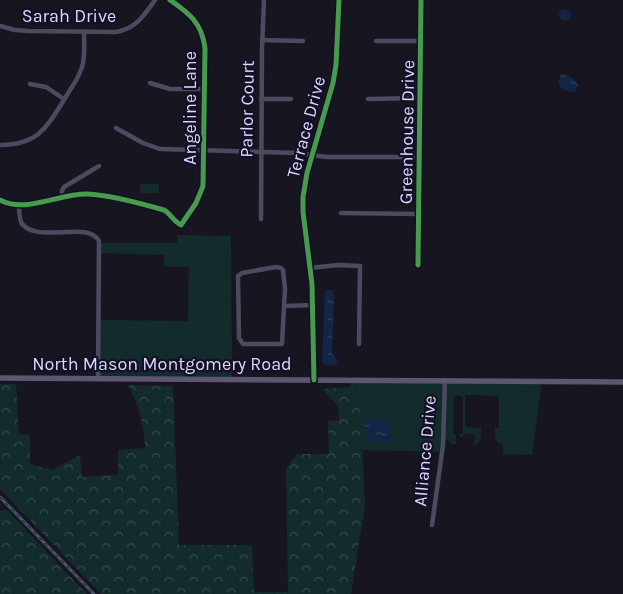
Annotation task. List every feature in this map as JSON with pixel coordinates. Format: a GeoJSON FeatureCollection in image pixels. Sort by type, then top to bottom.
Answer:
{"type":"FeatureCollection","features":[{"type":"Feature","properties":{"kind":"main road","name":"North Mason Montgomery Road"},"geometry":{"type":"LineString","coordinates":[[0,378],[623,382]]}},
{"type":"Feature","properties":{"kind":"street","name":"Sarah Drive"},"geometry":{"type":"LineString","coordinates":[[0,26],[28,31],[116,32],[128,29],[142,18],[155,0]]}},
{"type":"Feature","properties":{"kind":"street","name":"Angeline Lane"},"geometry":{"type":"LineString","coordinates":[[62,198],[92,194],[157,208],[171,214],[176,223],[181,225],[196,203],[204,178],[205,48],[201,30],[192,16],[170,0]]}},
{"type":"Feature","properties":{"kind":"street","name":"Parlor Court"},"geometry":{"type":"LineString","coordinates":[[261,219],[260,152],[264,0]]}},
{"type":"Feature","properties":{"kind":"street","name":"Terrace Drive"},"geometry":{"type":"LineString","coordinates":[[314,380],[313,305],[303,197],[336,65],[338,0]]}},
{"type":"Feature","properties":{"kind":"street","name":"Greenhouse Drive"},"geometry":{"type":"LineString","coordinates":[[418,265],[422,0]]}},
{"type":"Feature","properties":{"kind":"street"},"geometry":{"type":"LineString","coordinates":[[0,145],[22,143],[36,137],[45,128],[83,65],[84,32]]}},
{"type":"Feature","properties":{"kind":"street"},"geometry":{"type":"LineString","coordinates":[[262,40],[304,41]]}},
{"type":"Feature","properties":{"kind":"street"},"geometry":{"type":"LineString","coordinates":[[376,41],[422,40]]}},
{"type":"Feature","properties":{"kind":"street"},"geometry":{"type":"LineString","coordinates":[[150,83],[170,89],[205,89]]}},
{"type":"Feature","properties":{"kind":"street"},"geometry":{"type":"LineString","coordinates":[[30,84],[46,87],[64,99]]}},
{"type":"Feature","properties":{"kind":"street"},"geometry":{"type":"LineString","coordinates":[[368,99],[421,98]]}},
{"type":"Feature","properties":{"kind":"street"},"geometry":{"type":"LineString","coordinates":[[261,99],[291,99]]}},
{"type":"Feature","properties":{"kind":"street"},"geometry":{"type":"LineString","coordinates":[[116,128],[152,147],[298,153],[327,157],[420,157]]}},
{"type":"Feature","properties":{"kind":"street"},"geometry":{"type":"LineString","coordinates":[[0,200],[9,204],[19,205],[62,198],[64,187],[99,166]]}},
{"type":"Feature","properties":{"kind":"street"},"geometry":{"type":"LineString","coordinates":[[19,205],[20,219],[23,225],[30,230],[90,233],[97,238],[100,246],[98,378]]}},
{"type":"Feature","properties":{"kind":"street"},"geometry":{"type":"LineString","coordinates":[[341,213],[420,214]]}},
{"type":"Feature","properties":{"kind":"street"},"geometry":{"type":"LineString","coordinates":[[310,268],[345,265],[360,266],[359,344]]}},
{"type":"Feature","properties":{"kind":"street"},"geometry":{"type":"LineString","coordinates":[[276,267],[281,268],[285,289],[284,306],[282,344],[245,345],[241,343],[238,282],[240,274],[276,267]]}},
{"type":"Feature","properties":{"kind":"street"},"geometry":{"type":"LineString","coordinates":[[284,306],[313,305]]}},
{"type":"Feature","properties":{"kind":"street","name":"Alliance Drive"},"geometry":{"type":"LineString","coordinates":[[432,525],[444,436],[445,380]]}},
{"type":"Feature","properties":{"kind":"green space"},"geometry":{"type":"Polygon","coordinates":[[[140,184],[159,184],[159,193],[140,193],[140,184]]]}},
{"type":"Feature","properties":{"kind":"green space"},"geometry":{"type":"Polygon","coordinates":[[[177,235],[231,236],[232,380],[98,378],[99,320],[188,321],[189,267],[164,267],[164,255],[100,253],[99,243],[177,243],[177,235]]]}},
{"type":"Feature","properties":{"kind":"green space"},"geometry":{"type":"Polygon","coordinates":[[[349,380],[542,381],[532,455],[503,454],[503,445],[497,441],[495,434],[495,428],[499,428],[499,396],[465,395],[465,427],[481,428],[481,438],[477,444],[474,444],[476,437],[474,437],[474,434],[464,434],[463,437],[460,437],[460,434],[463,434],[463,397],[457,395],[454,397],[453,435],[456,435],[456,444],[452,444],[444,437],[442,452],[362,450],[360,399],[351,387],[349,380]]]}},
{"type":"Feature","properties":{"kind":"green space"},"geometry":{"type":"Polygon","coordinates":[[[0,384],[16,384],[19,434],[30,435],[30,464],[52,470],[80,455],[82,477],[118,475],[118,450],[145,448],[140,415],[128,385],[173,386],[179,545],[252,545],[254,592],[288,592],[286,469],[297,454],[329,454],[328,421],[339,420],[338,406],[322,389],[351,387],[360,399],[365,506],[351,594],[101,594],[0,489],[0,384]]]}},
{"type":"Feature","properties":{"kind":"green space"},"geometry":{"type":"Polygon","coordinates":[[[0,510],[7,510],[87,594],[0,594],[0,510]]]}},
{"type":"Feature","properties":{"kind":"water"},"geometry":{"type":"Polygon","coordinates":[[[567,9],[570,10],[570,20],[563,21],[560,20],[559,13],[560,10],[567,9]]]}},
{"type":"Feature","properties":{"kind":"water"},"geometry":{"type":"Polygon","coordinates":[[[566,74],[578,85],[576,91],[570,92],[559,85],[558,82],[561,75],[566,74]]]}},
{"type":"Feature","properties":{"kind":"water"},"geometry":{"type":"Polygon","coordinates":[[[334,290],[332,354],[337,360],[337,364],[326,366],[322,362],[325,292],[334,290]]]}},
{"type":"Feature","properties":{"kind":"water"},"geometry":{"type":"Polygon","coordinates":[[[138,360],[153,366],[142,368],[112,367],[110,361],[138,360]]]}},
{"type":"Feature","properties":{"kind":"water"},"geometry":{"type":"Polygon","coordinates":[[[371,418],[384,418],[389,422],[391,442],[370,441],[365,437],[364,425],[371,418]]]}},
{"type":"Feature","properties":{"kind":"railway"},"geometry":{"type":"LineString","coordinates":[[0,497],[94,594]]}},
{"type":"Feature","properties":{"kind":"cycle path"},"geometry":{"type":"LineString","coordinates":[[0,200],[20,205],[66,196],[96,195],[126,200],[164,210],[181,225],[196,203],[203,186],[205,48],[198,25],[183,9],[170,0]]}},
{"type":"Feature","properties":{"kind":"cycle path"},"geometry":{"type":"LineString","coordinates":[[314,380],[312,284],[303,212],[303,197],[307,173],[333,83],[336,65],[339,0]]}},
{"type":"Feature","properties":{"kind":"cycle path"},"geometry":{"type":"LineString","coordinates":[[418,265],[421,0]]}}]}
